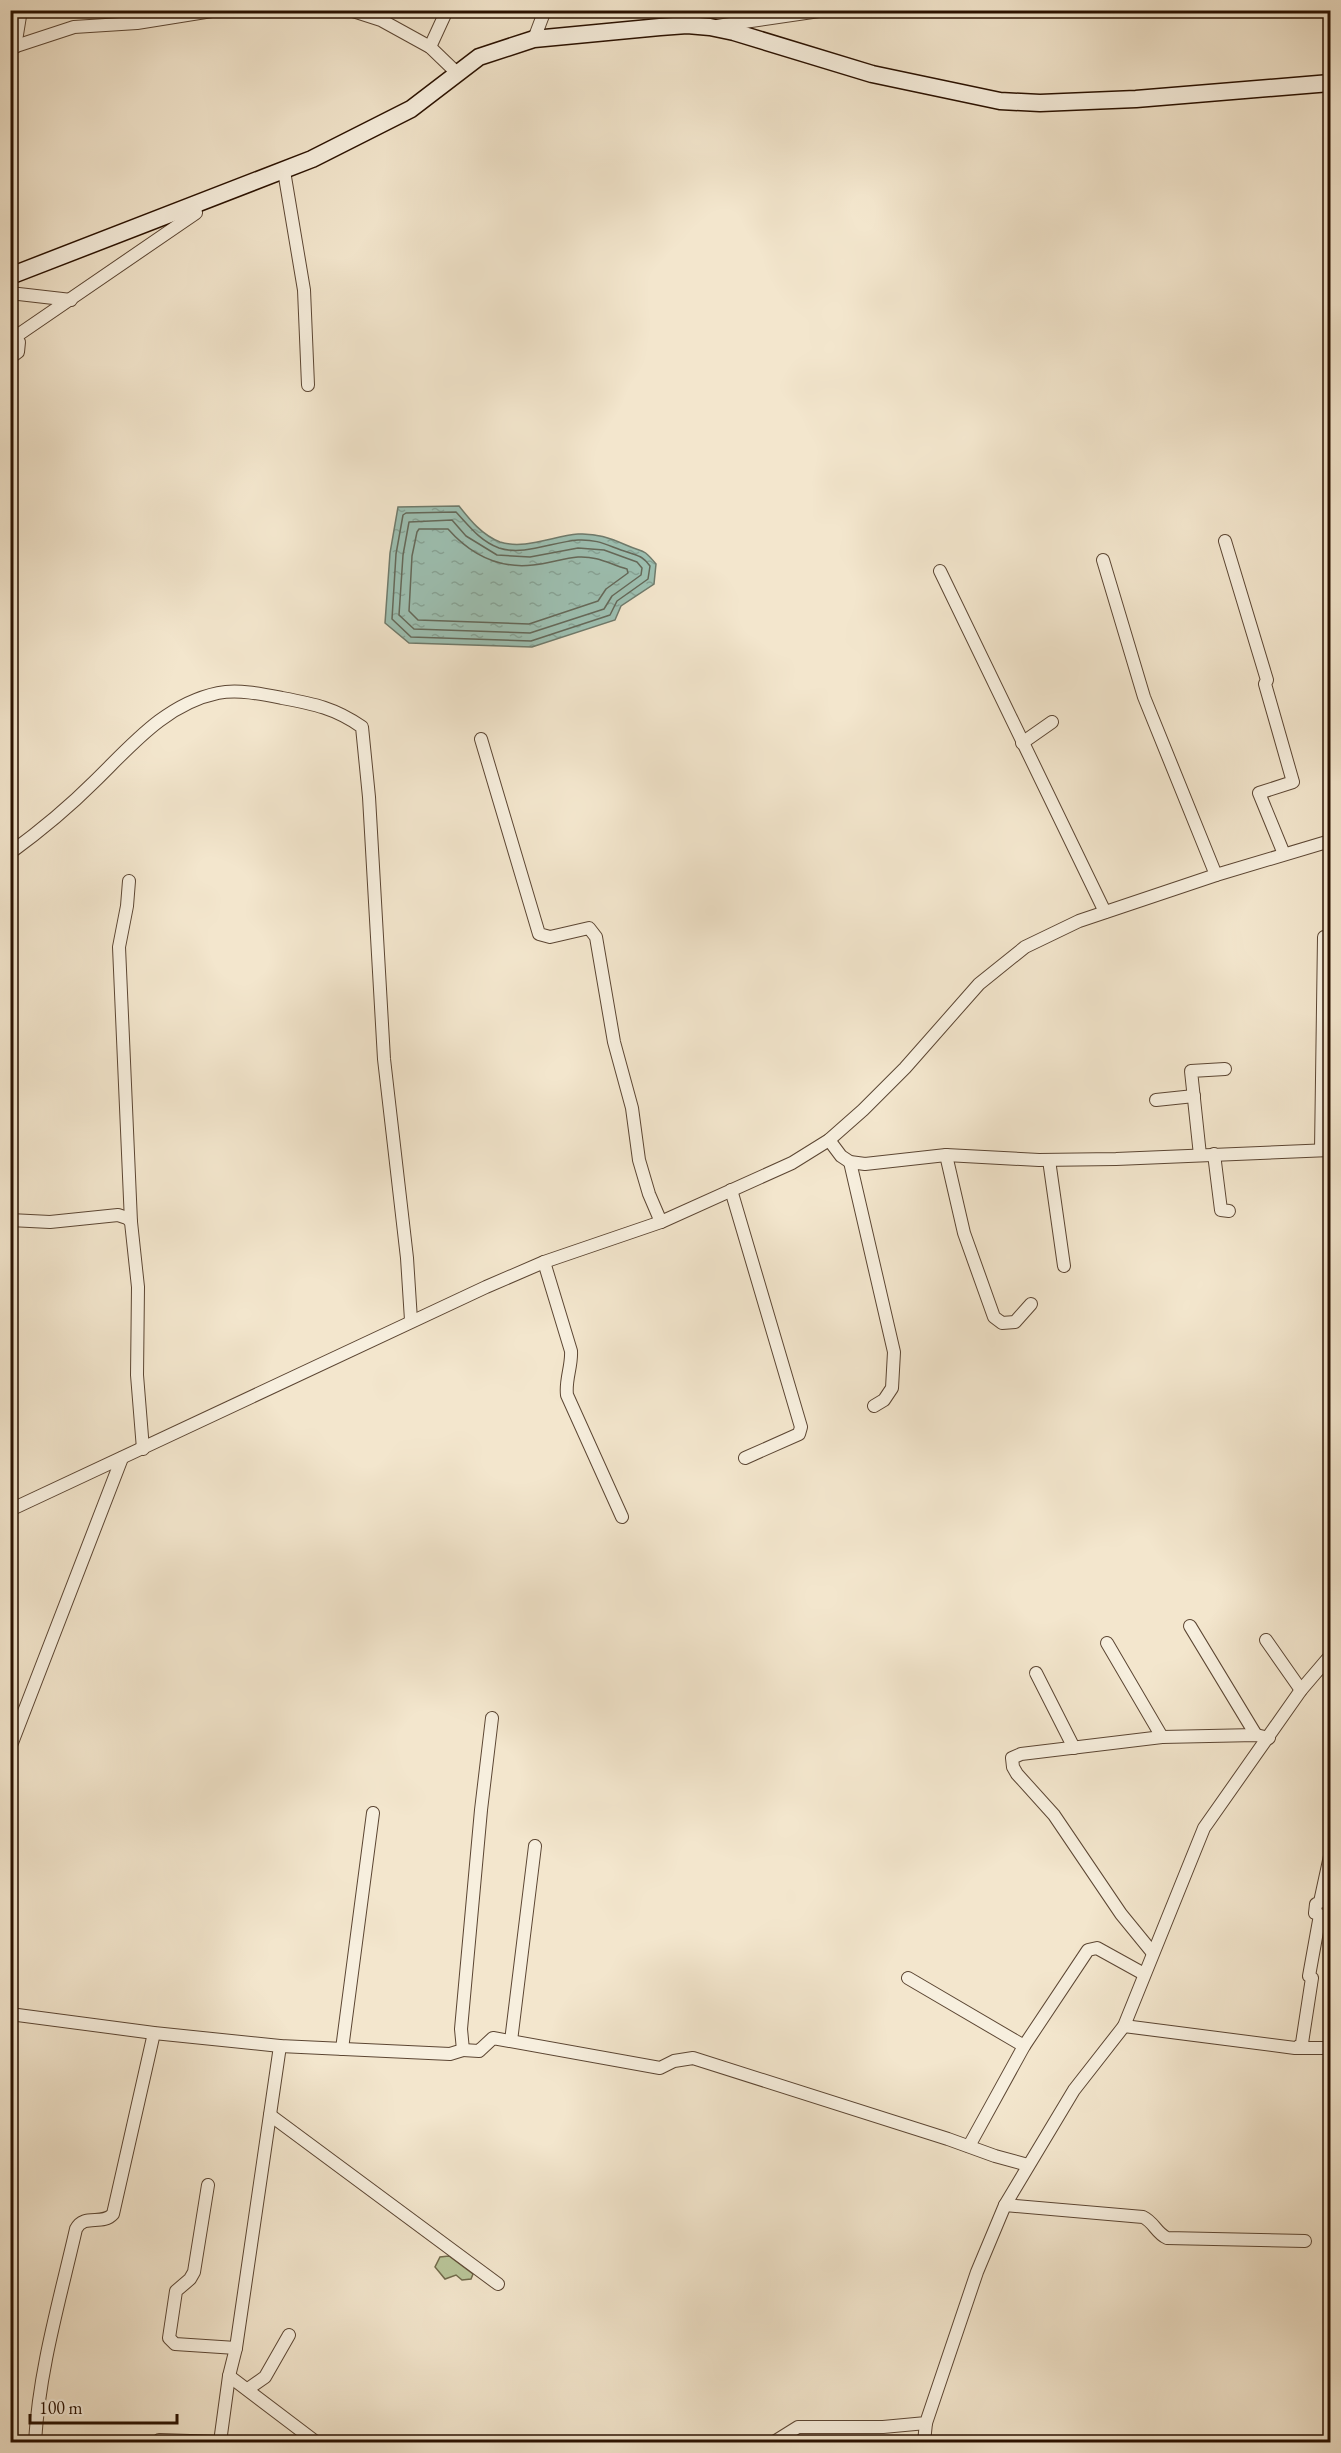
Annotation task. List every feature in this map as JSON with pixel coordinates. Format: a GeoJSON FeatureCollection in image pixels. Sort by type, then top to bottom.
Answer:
{"type":"FeatureCollection","features":[{"type":"Feature","properties":{"kind":"street"},"geometry":{"type":"LineString","coordinates":[[13,48],[21,10]]}},
{"type":"Feature","properties":{"kind":"street"},"geometry":{"type":"LineString","coordinates":[[13,48],[74,27],[136,23],[197,11],[218,10]]}},
{"type":"Feature","properties":{"kind":"street"},"geometry":{"type":"LineString","coordinates":[[350,10],[381,20],[430,47],[457,73]]}},
{"type":"Feature","properties":{"kind":"street"},"geometry":{"type":"LineString","coordinates":[[430,47],[447,10]]}},
{"type":"Feature","properties":{"kind":"street"},"geometry":{"type":"LineString","coordinates":[[534,39],[545,10]]}},
{"type":"Feature","properties":{"kind":"street"},"geometry":{"type":"LineString","coordinates":[[710,27],[826,10]]}},
{"type":"Feature","properties":{"kind":"street"},"geometry":{"type":"LineString","coordinates":[[10,276],[194,203],[284,171],[356,138],[411,109],[479,57],[534,39],[687,25],[710,27],[734,32],[872,75],[1000,101],[1040,103],[1136,99],[1330,83]]}},
{"type":"Feature","properties":{"kind":"street"},"geometry":{"type":"LineString","coordinates":[[284,171],[304,290],[308,385]]}},
{"type":"Feature","properties":{"kind":"street"},"geometry":{"type":"LineString","coordinates":[[10,358],[18,352],[19,342],[13,334],[71,300],[94,281],[196,213],[194,203]]}},
{"type":"Feature","properties":{"kind":"street"},"geometry":{"type":"LineString","coordinates":[[10,292],[71,300]]}},
{"type":"Feature","properties":{"kind":"street"},"geometry":{"type":"LineString","coordinates":[[1226,541],[1267,680],[1265,684],[1293,782],[1259,793],[1284,855]]}},
{"type":"Feature","properties":{"kind":"street"},"geometry":{"type":"LineString","coordinates":[[1103,560],[1144,697],[1216,875]]}},
{"type":"Feature","properties":{"kind":"street"},"geometry":{"type":"LineString","coordinates":[[940,571],[1105,912]]}},
{"type":"Feature","properties":{"kind":"street"},"geometry":{"type":"LineString","coordinates":[[10,853],[70,804],[135,739],[185,703],[220,693],[257,693],[311,703],[342,713],[362,728],[369,797],[384,1059],[407,1258],[411,1320]]}},
{"type":"Feature","properties":{"kind":"street"},"geometry":{"type":"LineString","coordinates":[[1022,743],[1052,722]]}},
{"type":"Feature","properties":{"kind":"street"},"geometry":{"type":"LineString","coordinates":[[481,739],[539,934],[550,937],[589,928],[596,937],[614,1042],[632,1108],[639,1160],[649,1194],[661,1222]]}},
{"type":"Feature","properties":{"kind":"street"},"geometry":{"type":"LineString","coordinates":[[10,1510],[411,1320],[544,1262],[661,1222],[792,1163],[829,1140],[864,1110],[905,1068],[979,984],[1025,947],[1079,921],[1216,875],[1330,841]]}},
{"type":"Feature","properties":{"kind":"street"},"geometry":{"type":"LineString","coordinates":[[129,881],[119,947],[131,1222],[138,1287],[137,1375],[142,1449]]}},
{"type":"Feature","properties":{"kind":"street"},"geometry":{"type":"LineString","coordinates":[[829,1140],[841,1156],[850,1162],[866,1164],[946,1155],[1049,1160],[1326,1150],[1327,989],[1324,937]]}},
{"type":"Feature","properties":{"kind":"street"},"geometry":{"type":"LineString","coordinates":[[1200,1155],[1191,1071],[1225,1069]]}},
{"type":"Feature","properties":{"kind":"street"},"geometry":{"type":"LineString","coordinates":[[1156,1100],[1194,1096]]}},
{"type":"Feature","properties":{"kind":"street"},"geometry":{"type":"LineString","coordinates":[[1214,1154],[1221,1210],[1229,1210]]}},
{"type":"Feature","properties":{"kind":"street"},"geometry":{"type":"LineString","coordinates":[[946,1155],[964,1233],[994,1317],[1002,1323],[1015,1322],[1031,1304]]}},
{"type":"Feature","properties":{"kind":"street"},"geometry":{"type":"LineString","coordinates":[[1049,1160],[1064,1266]]}},
{"type":"Feature","properties":{"kind":"street"},"geometry":{"type":"LineString","coordinates":[[850,1162],[894,1352],[892,1388],[884,1400],[874,1406]]}},
{"type":"Feature","properties":{"kind":"street"},"geometry":{"type":"LineString","coordinates":[[731,1190],[801,1427],[798,1434],[745,1458]]}},
{"type":"Feature","properties":{"kind":"street"},"geometry":{"type":"LineString","coordinates":[[10,1220],[50,1222],[118,1215],[131,1222]]}},
{"type":"Feature","properties":{"kind":"street"},"geometry":{"type":"LineString","coordinates":[[544,1262],[571,1351],[572,1362],[566,1386],[567,1395],[622,1517]]}},
{"type":"Feature","properties":{"kind":"street"},"geometry":{"type":"LineString","coordinates":[[10,1748],[122,1458]]}},
{"type":"Feature","properties":{"kind":"street"},"geometry":{"type":"LineString","coordinates":[[1190,1626],[1256,1735]]}},
{"type":"Feature","properties":{"kind":"street"},"geometry":{"type":"LineString","coordinates":[[1266,1640],[1301,1690]]}},
{"type":"Feature","properties":{"kind":"street"},"geometry":{"type":"LineString","coordinates":[[1107,1643],[1162,1737]]}},
{"type":"Feature","properties":{"kind":"street"},"geometry":{"type":"LineString","coordinates":[[924,2442],[926,2423],[956,2331],[1005,2205],[1074,2090],[1124,2026],[1204,1828],[1301,1690],[1330,1656]]}},
{"type":"Feature","properties":{"kind":"street"},"geometry":{"type":"LineString","coordinates":[[1036,1673],[1074,1748]]}},
{"type":"Feature","properties":{"kind":"street"},"geometry":{"type":"LineString","coordinates":[[463,2050],[461,2029],[492,1718]]}},
{"type":"Feature","properties":{"kind":"street"},"geometry":{"type":"LineString","coordinates":[[1152,1952],[1121,1914],[1054,1815],[1017,1774],[1011,1762],[1012,1758],[1021,1754],[1162,1737],[1256,1735],[1269,1738]]}},
{"type":"Feature","properties":{"kind":"street"},"geometry":{"type":"LineString","coordinates":[[342,2049],[373,1813]]}},
{"type":"Feature","properties":{"kind":"street"},"geometry":{"type":"LineString","coordinates":[[511,2041],[535,1846]]}},
{"type":"Feature","properties":{"kind":"street"},"geometry":{"type":"LineString","coordinates":[[1297,2048],[1302,2043],[1312,1978],[1309,1976],[1320,1916],[1315,1913],[1316,1904],[1320,1902],[1329,1856]]}},
{"type":"Feature","properties":{"kind":"street"},"geometry":{"type":"LineString","coordinates":[[969,2146],[1024,2046],[1088,1950],[1091,1948],[1105,1952],[1144,1974]]}},
{"type":"Feature","properties":{"kind":"street"},"geometry":{"type":"LineString","coordinates":[[908,1978],[1024,2046]]}},
{"type":"Feature","properties":{"kind":"street"},"geometry":{"type":"LineString","coordinates":[[10,2014],[153,2034],[280,2046],[450,2054],[463,2050],[478,2050],[493,2038],[660,2067],[674,2061],[693,2058],[1028,2165]]}},
{"type":"Feature","properties":{"kind":"street"},"geometry":{"type":"LineString","coordinates":[[1124,2026],[1297,2048],[1330,2048]]}},
{"type":"Feature","properties":{"kind":"street"},"geometry":{"type":"LineString","coordinates":[[35,2442],[38,2404],[56,2310],[76,2229],[84,2220],[107,2220],[113,2214],[153,2034]]}},
{"type":"Feature","properties":{"kind":"street"},"geometry":{"type":"LineString","coordinates":[[159,2440],[220,2442],[280,2046]]}},
{"type":"Feature","properties":{"kind":"street"},"geometry":{"type":"LineString","coordinates":[[270,2115],[498,2284]]}},
{"type":"Feature","properties":{"kind":"street"},"geometry":{"type":"LineString","coordinates":[[208,2185],[194,2272],[190,2279],[176,2291],[169,2338],[174,2344],[236,2348]]}},
{"type":"Feature","properties":{"kind":"street"},"geometry":{"type":"LineString","coordinates":[[1005,2205],[1143,2217],[1149,2220],[1159,2235],[1167,2238],[1305,2241]]}},
{"type":"Feature","properties":{"kind":"street"},"geometry":{"type":"LineString","coordinates":[[248,2389],[265,2376],[290,2335]]}},
{"type":"Feature","properties":{"kind":"street"},"geometry":{"type":"LineString","coordinates":[[229,2376],[316,2442]]}},
{"type":"Feature","properties":{"kind":"street"},"geometry":{"type":"LineString","coordinates":[[774,2442],[798,2427],[882,2427],[926,2423]]}},
{"type":"Feature","properties":{"kind":"shaded area"},"geometry":{"type":"Polygon","coordinates":[[[449,2256],[473,2274],[471,2279],[462,2280],[456,2275],[445,2279],[435,2267],[440,2257],[449,2256]]]}},
{"type":"Feature","properties":{"kind":"water"},"geometry":{"type":"Polygon","coordinates":[[[459,506],[482,531],[500,542],[529,544],[568,535],[585,534],[609,538],[642,551],[656,564],[654,584],[621,606],[615,620],[532,647],[409,643],[385,623],[390,553],[398,507],[459,506]]]}}]}
